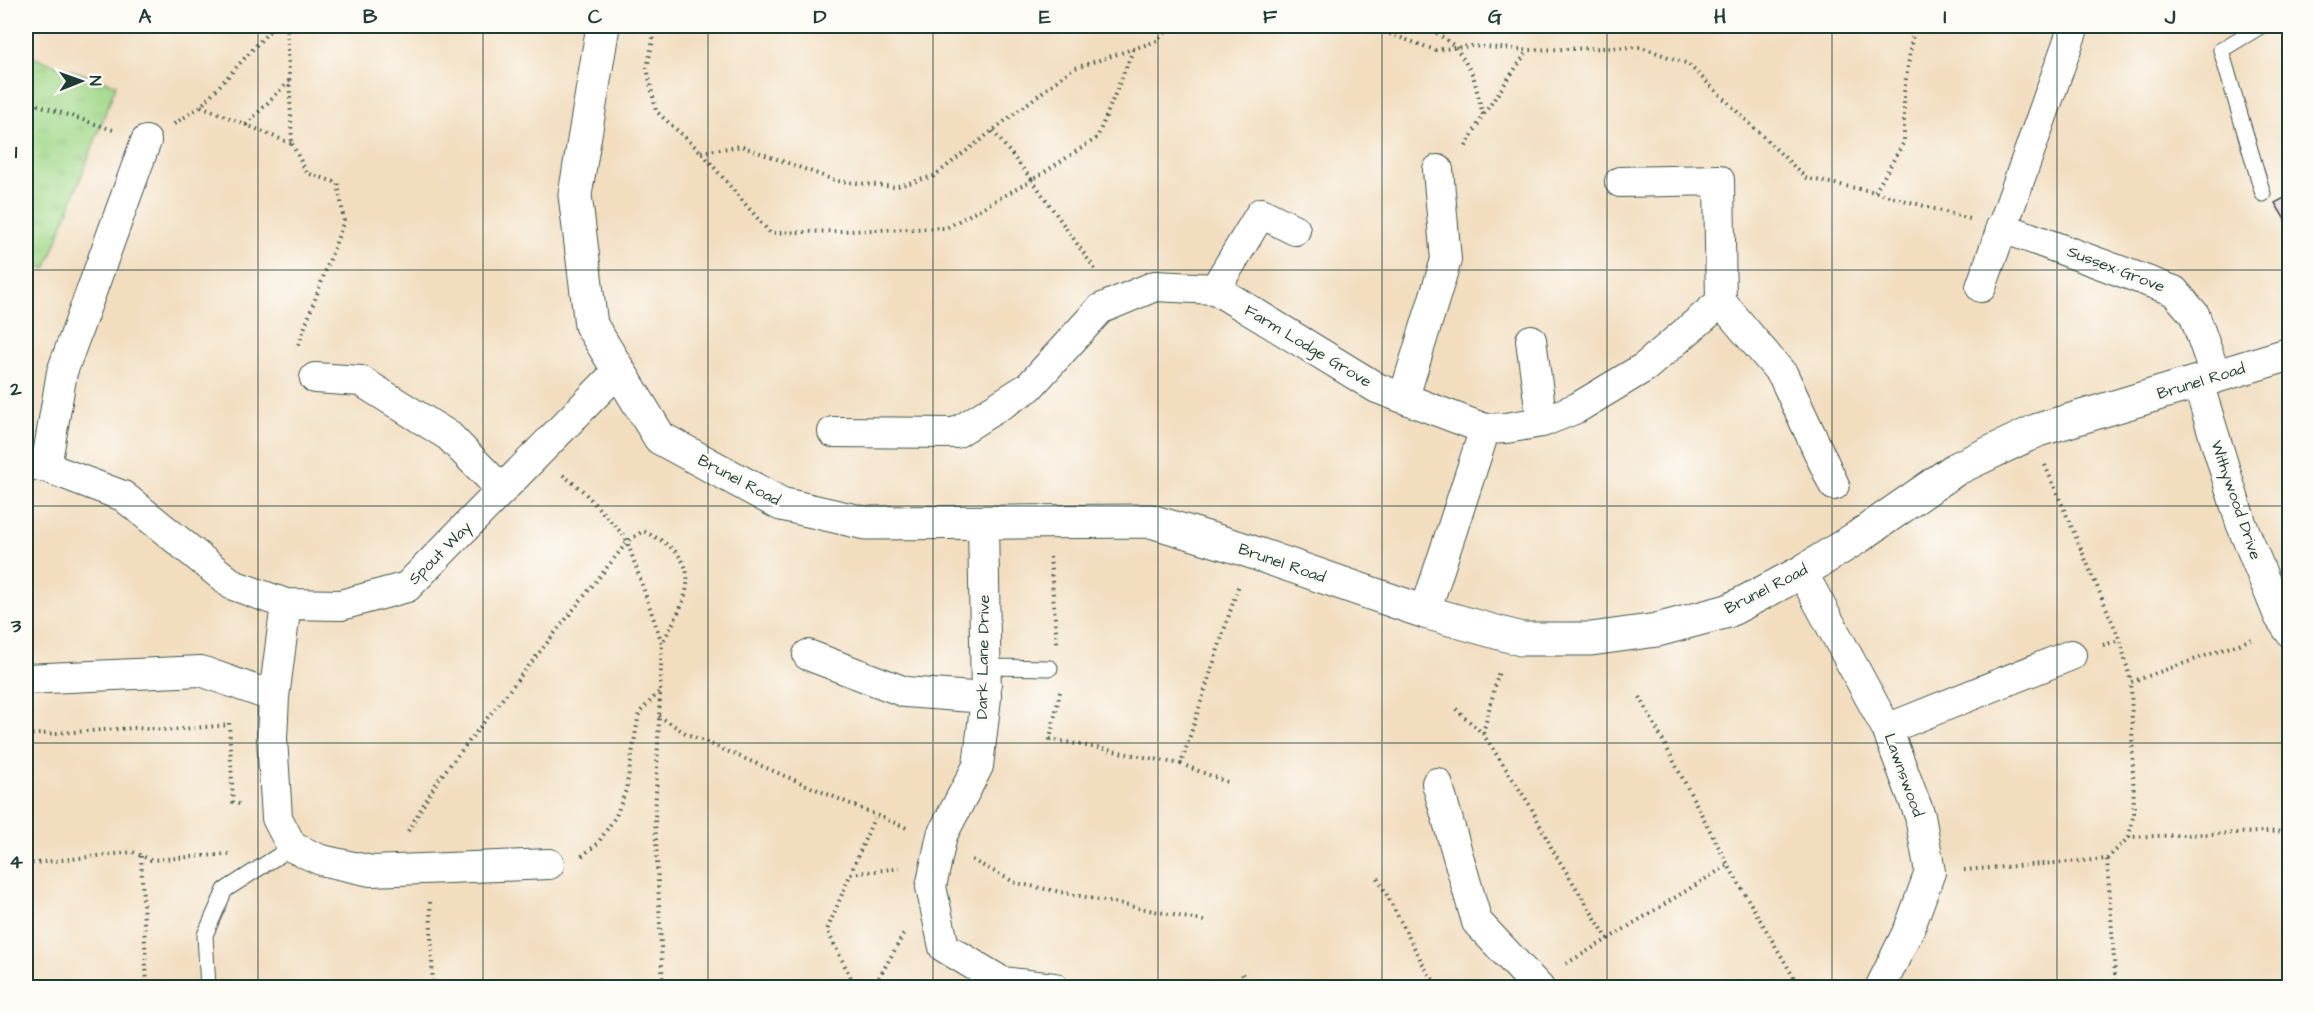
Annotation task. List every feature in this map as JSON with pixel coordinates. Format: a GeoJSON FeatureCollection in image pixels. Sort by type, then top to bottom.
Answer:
{"type":"FeatureCollection","features":[{"type":"Feature","properties":{"kind":"street","name":"Brunel Road"},"geometry":{"type":"LineString","coordinates":[[603,26],[574,195],[591,325],[660,438],[781,504],[865,523],[1150,521],[1250,552],[1425,612],[1521,639],[1591,639],[1657,630],[1728,611],[1802,572],[1858,537],[1956,469],[2031,434],[2289,354]]}},
{"type":"Feature","properties":{"kind":"street"},"geometry":{"type":"LineString","coordinates":[[1981,287],[2074,26]]}},
{"type":"Feature","properties":{"kind":"street"},"geometry":{"type":"LineString","coordinates":[[36,465],[62,372],[146,141]]}},
{"type":"Feature","properties":{"kind":"street"},"geometry":{"type":"LineString","coordinates":[[1404,397],[1446,260],[1438,170]]}},
{"type":"Feature","properties":{"kind":"street"},"geometry":{"type":"LineString","coordinates":[[1620,182],[1719,180],[1721,302],[1783,375],[1834,485]]}},
{"type":"Feature","properties":{"kind":"street"},"geometry":{"type":"LineString","coordinates":[[1215,289],[1261,213],[1295,231]]}},
{"type":"Feature","properties":{"kind":"street","name":"Sussex Grove"},"geometry":{"type":"LineString","coordinates":[[2001,227],[2174,291],[2194,314],[2207,380]]}},
{"type":"Feature","properties":{"kind":"street","name":"Farm Lodge Grove"},"geometry":{"type":"LineString","coordinates":[[833,432],[956,434],[1029,387],[1100,309],[1155,286],[1215,289],[1377,388],[1485,429],[1542,422],[1577,408],[1645,367],[1721,302]]}},
{"type":"Feature","properties":{"kind":"street"},"geometry":{"type":"LineString","coordinates":[[1531,340],[1542,422]]}},
{"type":"Feature","properties":{"kind":"street","name":"Spout Way"},"geometry":{"type":"LineString","coordinates":[[36,465],[123,496],[233,585],[286,604],[341,605],[407,587],[618,370]]}},
{"type":"Feature","properties":{"kind":"street"},"geometry":{"type":"LineString","coordinates":[[315,378],[361,381],[449,436],[502,490]]}},
{"type":"Feature","properties":{"kind":"street","name":"Withywood Drive"},"geometry":{"type":"LineString","coordinates":[[2207,380],[2241,523],[2287,622]]}},
{"type":"Feature","properties":{"kind":"street"},"geometry":{"type":"LineString","coordinates":[[1425,612],[1485,429]]}},
{"type":"Feature","properties":{"kind":"street","name":"Dark Lane Drive"},"geometry":{"type":"LineString","coordinates":[[983,522],[986,698],[978,766],[942,835],[932,880],[944,947],[1002,982],[1054,987]]}},
{"type":"Feature","properties":{"kind":"street","name":"Lawnswood"},"geometry":{"type":"LineString","coordinates":[[1802,572],[1887,729],[1920,816],[1930,872]]}},
{"type":"Feature","properties":{"kind":"street"},"geometry":{"type":"LineString","coordinates":[[286,604],[274,697],[272,738],[277,818],[292,847],[321,860],[371,871],[549,864]]}},
{"type":"Feature","properties":{"kind":"street"},"geometry":{"type":"LineString","coordinates":[[808,655],[905,692],[986,698]]}},
{"type":"Feature","properties":{"kind":"street"},"geometry":{"type":"LineString","coordinates":[[1887,729],[2071,655]]}},
{"type":"Feature","properties":{"kind":"street"},"geometry":{"type":"LineString","coordinates":[[26,679],[201,671],[274,697]]}},
{"type":"Feature","properties":{"kind":"street"},"geometry":{"type":"LineString","coordinates":[[1437,783],[1477,922],[1537,985]]}},
{"type":"Feature","properties":{"kind":"street"},"geometry":{"type":"LineString","coordinates":[[1880,987],[1910,927],[1930,872]]}},
{"type":"Feature","properties":{"kind":"lane"},"geometry":{"type":"LineString","coordinates":[[2261,26],[2221,50],[2263,194]]}},
{"type":"Feature","properties":{"kind":"lane"},"geometry":{"type":"LineString","coordinates":[[986,667],[1050,668]]}},
{"type":"Feature","properties":{"kind":"lane"},"geometry":{"type":"LineString","coordinates":[[208,987],[205,935],[225,890],[292,847]]}},
{"type":"Feature","properties":{"kind":"path"},"geometry":{"type":"LineString","coordinates":[[26,101],[146,141],[201,106],[274,26]]}},
{"type":"Feature","properties":{"kind":"path"},"geometry":{"type":"LineString","coordinates":[[286,26],[292,144],[307,173],[338,183],[344,221],[291,365],[315,378]]}},
{"type":"Feature","properties":{"kind":"path"},"geometry":{"type":"LineString","coordinates":[[656,26],[647,69],[656,111],[701,152],[770,233],[946,228],[1032,180],[1097,138],[1134,48]]}},
{"type":"Feature","properties":{"kind":"path"},"geometry":{"type":"LineString","coordinates":[[701,152],[741,146],[837,181],[895,187],[934,176],[1072,69],[1157,41],[1172,26]]}},
{"type":"Feature","properties":{"kind":"path"},"geometry":{"type":"LineString","coordinates":[[1367,26],[1435,50],[1471,46],[1528,50],[1641,47],[1688,64],[1806,178],[1875,192],[2001,227]]}},
{"type":"Feature","properties":{"kind":"path"},"geometry":{"type":"LineString","coordinates":[[1427,26],[1456,47],[1473,75],[1483,115]]}},
{"type":"Feature","properties":{"kind":"path"},"geometry":{"type":"LineString","coordinates":[[1875,192],[1904,142],[1904,92],[1914,26]]}},
{"type":"Feature","properties":{"kind":"path"},"geometry":{"type":"LineString","coordinates":[[1438,170],[1467,147],[1483,115],[1528,50]]}},
{"type":"Feature","properties":{"kind":"path"},"geometry":{"type":"LineString","coordinates":[[246,125],[289,81]]}},
{"type":"Feature","properties":{"kind":"path"},"geometry":{"type":"LineString","coordinates":[[201,106],[292,144]]}},
{"type":"Feature","properties":{"kind":"path"},"geometry":{"type":"LineString","coordinates":[[993,130],[1032,180],[1118,302]]}},
{"type":"Feature","properties":{"kind":"path"},"geometry":{"type":"LineString","coordinates":[[1930,872],[2107,859],[2129,837],[2134,813],[2132,682],[2120,640],[2031,434]]}},
{"type":"Feature","properties":{"kind":"path"},"geometry":{"type":"LineString","coordinates":[[537,454],[584,491],[628,541],[662,643],[655,819],[663,987]]}},
{"type":"Feature","properties":{"kind":"path"},"geometry":{"type":"LineString","coordinates":[[408,831],[438,780],[628,541],[643,531],[662,539],[686,564],[688,587],[682,607],[662,643]]}},
{"type":"Feature","properties":{"kind":"path"},"geometry":{"type":"LineString","coordinates":[[1227,782],[1181,764],[1250,552]]}},
{"type":"Feature","properties":{"kind":"path"},"geometry":{"type":"LineString","coordinates":[[2132,682],[2250,639],[2287,622]]}},
{"type":"Feature","properties":{"kind":"path"},"geometry":{"type":"LineString","coordinates":[[1483,734],[1509,635]]}},
{"type":"Feature","properties":{"kind":"path"},"geometry":{"type":"LineString","coordinates":[[549,864],[577,861],[598,843],[616,816],[627,790],[639,713],[659,692]]}},
{"type":"Feature","properties":{"kind":"path"},"geometry":{"type":"LineString","coordinates":[[1640,697],[1728,865],[1800,987]]}},
{"type":"Feature","properties":{"kind":"path"},"geometry":{"type":"LineString","coordinates":[[1456,709],[1483,734],[1531,807],[1552,849],[1608,939]]}},
{"type":"Feature","properties":{"kind":"path"},"geometry":{"type":"LineString","coordinates":[[658,716],[687,734],[940,843],[1016,883],[1209,921]]}},
{"type":"Feature","properties":{"kind":"path"},"geometry":{"type":"LineString","coordinates":[[26,735],[134,728],[170,730],[230,725]]}},
{"type":"Feature","properties":{"kind":"path"},"geometry":{"type":"LineString","coordinates":[[856,987],[827,930],[874,818]]}},
{"type":"Feature","properties":{"kind":"path"},"geometry":{"type":"LineString","coordinates":[[2129,837],[2289,831]]}},
{"type":"Feature","properties":{"kind":"path"},"geometry":{"type":"LineString","coordinates":[[26,864],[133,852],[151,860],[237,854],[260,868]]}},
{"type":"Feature","properties":{"kind":"path"},"geometry":{"type":"LineString","coordinates":[[141,856],[147,987]]}},
{"type":"Feature","properties":{"kind":"path"},"geometry":{"type":"LineString","coordinates":[[2107,859],[2116,987]]}},
{"type":"Feature","properties":{"kind":"path"},"geometry":{"type":"LineString","coordinates":[[1537,985],[1728,865]]}},
{"type":"Feature","properties":{"kind":"path"},"geometry":{"type":"LineString","coordinates":[[850,874],[903,867],[932,880],[873,987]]}},
{"type":"Feature","properties":{"kind":"path"},"geometry":{"type":"LineString","coordinates":[[429,868],[433,987]]}},
{"type":"Feature","properties":{"kind":"path"},"geometry":{"type":"LineString","coordinates":[[1378,878],[1427,972],[1440,987]]}},
{"type":"Feature","properties":{"kind":"path"},"geometry":{"type":"LineString","coordinates":[[1242,975],[1252,987]]}},
{"type":"Feature","properties":{"kind":"green space"},"geometry":{"type":"Polygon","coordinates":[[[26,55],[116,85],[46,269],[26,261],[26,55]]]}},
{"type":"Feature","properties":{"kind":"building"},"geometry":{"type":"Polygon","coordinates":[[[2290,195],[2290,228],[2275,203],[2290,195]]]}}]}
